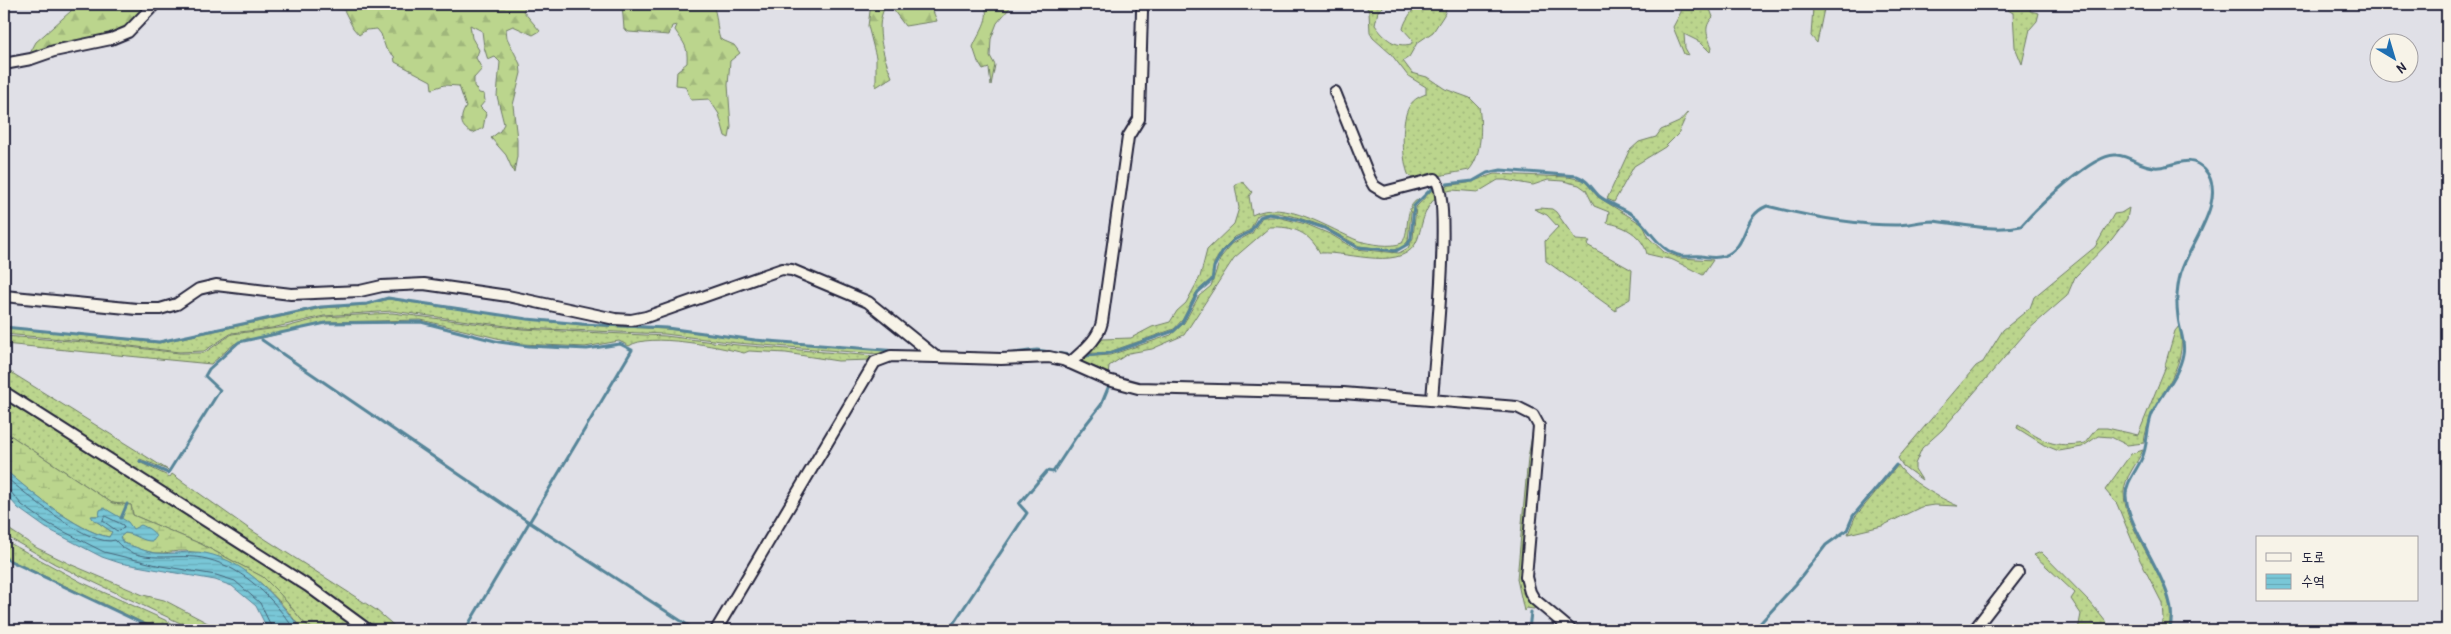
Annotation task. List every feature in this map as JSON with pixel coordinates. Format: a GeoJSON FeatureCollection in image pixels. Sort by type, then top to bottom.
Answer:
{"type":"FeatureCollection","features":[{"type":"Feature","properties":{"kind":"street"},"geometry":{"type":"LineString","coordinates":[[4,64],[111,39],[128,32],[155,4]]}},
{"type":"Feature","properties":{"kind":"street"},"geometry":{"type":"LineString","coordinates":[[1070,363],[1094,340],[1099,333],[1102,322],[1128,137],[1139,119],[1142,11]]}},
{"type":"Feature","properties":{"kind":"street"},"geometry":{"type":"LineString","coordinates":[[1335,92],[1374,186],[1384,192],[1435,179],[1441,189],[1443,233],[1432,400]]}},
{"type":"Feature","properties":{"kind":"street"},"geometry":{"type":"LineString","coordinates":[[4,296],[137,309],[160,309],[177,304],[199,289],[216,285],[291,294],[360,291],[399,284],[424,284],[508,296],[576,312],[631,320],[646,317],[782,269],[792,270],[868,302],[936,357]]}},
{"type":"Feature","properties":{"kind":"street"},"geometry":{"type":"LineString","coordinates":[[716,630],[875,362],[891,356],[1001,359],[1049,357],[1070,363],[1108,380],[1138,388],[1342,393],[1517,408],[1533,415],[1539,426],[1526,577],[1534,599],[1571,630]]}},
{"type":"Feature","properties":{"kind":"street"},"geometry":{"type":"LineString","coordinates":[[4,392],[308,586],[368,630]]}},
{"type":"Feature","properties":{"kind":"street"},"geometry":{"type":"LineString","coordinates":[[1974,630],[2018,573]]}},
{"type":"Feature","properties":{"kind":"green space"},"geometry":{"type":"Polygon","coordinates":[[[71,4],[153,4],[124,32],[28,57],[36,42],[71,11],[71,4]]]}},
{"type":"Feature","properties":{"kind":"green space"},"geometry":{"type":"Polygon","coordinates":[[[331,4],[527,4],[523,11],[540,31],[533,35],[513,26],[506,29],[507,38],[520,64],[521,73],[513,105],[517,139],[514,173],[506,155],[491,138],[500,131],[504,124],[497,96],[500,62],[495,57],[488,60],[482,31],[470,25],[472,38],[479,50],[476,58],[482,69],[474,78],[474,86],[479,93],[484,94],[485,101],[480,107],[486,113],[483,128],[473,133],[465,128],[462,122],[462,115],[466,107],[459,86],[444,85],[432,89],[431,81],[395,62],[394,56],[386,49],[381,34],[377,29],[366,30],[359,35],[353,28],[344,10],[336,9],[331,4]]]}},
{"type":"Feature","properties":{"kind":"green space"},"geometry":{"type":"Polygon","coordinates":[[[622,4],[712,5],[720,39],[734,45],[740,53],[730,61],[728,85],[731,127],[729,138],[725,136],[719,114],[709,99],[691,100],[685,86],[676,85],[677,71],[687,63],[685,45],[675,30],[677,25],[672,26],[669,35],[629,32],[624,29],[622,4]]]}},
{"type":"Feature","properties":{"kind":"green space"},"geometry":{"type":"Polygon","coordinates":[[[871,4],[887,4],[883,12],[880,30],[885,59],[892,77],[876,87],[876,57],[868,26],[871,4]]]}},
{"type":"Feature","properties":{"kind":"green space"},"geometry":{"type":"Polygon","coordinates":[[[889,4],[930,4],[937,21],[905,26],[889,4]]]}},
{"type":"Feature","properties":{"kind":"green space"},"geometry":{"type":"Polygon","coordinates":[[[983,4],[1013,4],[997,23],[991,39],[990,56],[995,65],[991,85],[989,68],[983,70],[973,47],[986,19],[986,9],[983,4]]]}},
{"type":"Feature","properties":{"kind":"green space"},"geometry":{"type":"Polygon","coordinates":[[[1365,4],[1387,4],[1378,11],[1375,25],[1390,41],[1405,45],[1411,44],[1413,40],[1403,29],[1416,4],[1448,4],[1444,15],[1433,32],[1417,43],[1409,57],[1403,61],[1412,73],[1427,77],[1445,89],[1470,98],[1479,107],[1481,131],[1479,149],[1469,170],[1417,180],[1409,176],[1404,152],[1404,123],[1413,101],[1426,94],[1426,87],[1408,76],[1391,54],[1373,38],[1370,33],[1369,12],[1365,4]]]}},
{"type":"Feature","properties":{"kind":"green space"},"geometry":{"type":"Polygon","coordinates":[[[1680,4],[1708,4],[1713,17],[1707,28],[1707,35],[1712,47],[1710,52],[1700,42],[1684,34],[1685,48],[1689,55],[1684,54],[1673,27],[1681,12],[1680,4]]]}},
{"type":"Feature","properties":{"kind":"green space"},"geometry":{"type":"Polygon","coordinates":[[[1809,4],[1825,4],[1817,43],[1811,36],[1813,7],[1809,4]]]}},
{"type":"Feature","properties":{"kind":"green space"},"geometry":{"type":"Polygon","coordinates":[[[2011,4],[2032,4],[2030,11],[2039,13],[2037,21],[2030,29],[2022,64],[2015,47],[2013,13],[2008,10],[2011,4]]]}},
{"type":"Feature","properties":{"kind":"green space"},"geometry":{"type":"Polygon","coordinates":[[[1688,112],[1678,134],[1665,147],[1634,166],[1614,202],[1607,199],[1629,151],[1639,142],[1656,137],[1661,130],[1679,122],[1688,112]]]}},
{"type":"Feature","properties":{"kind":"green space"},"geometry":{"type":"Polygon","coordinates":[[[1494,174],[1568,177],[1584,180],[1598,197],[1643,225],[1649,238],[1664,252],[1681,258],[1713,260],[1703,275],[1673,260],[1647,254],[1641,242],[1632,233],[1620,226],[1607,223],[1609,212],[1594,206],[1586,190],[1579,185],[1548,180],[1533,185],[1498,180],[1478,192],[1452,190],[1444,192],[1444,186],[1468,183],[1494,174]]]}},
{"type":"Feature","properties":{"kind":"green space"},"geometry":{"type":"Polygon","coordinates":[[[1240,182],[1244,183],[1252,192],[1249,196],[1252,215],[1278,210],[1292,213],[1307,217],[1359,241],[1381,245],[1402,243],[1405,238],[1411,207],[1419,199],[1411,213],[1408,241],[1402,248],[1394,250],[1359,246],[1323,226],[1296,217],[1278,213],[1260,214],[1250,230],[1235,237],[1223,249],[1214,263],[1212,278],[1196,293],[1183,319],[1174,329],[1109,352],[1085,354],[1103,339],[1131,338],[1152,327],[1170,322],[1177,311],[1186,303],[1200,277],[1207,250],[1234,224],[1239,208],[1235,186],[1240,182]]]}},
{"type":"Feature","properties":{"kind":"green space"},"geometry":{"type":"Polygon","coordinates":[[[1439,188],[1439,195],[1430,204],[1412,249],[1402,255],[1389,258],[1375,258],[1320,253],[1311,240],[1300,232],[1293,229],[1270,227],[1234,258],[1184,335],[1152,349],[1129,353],[1109,366],[1108,377],[1078,364],[1082,357],[1110,355],[1171,335],[1184,323],[1199,296],[1211,286],[1221,257],[1232,244],[1252,233],[1262,217],[1277,217],[1306,224],[1332,235],[1355,249],[1399,253],[1408,248],[1413,238],[1416,207],[1433,189],[1439,188]]]}},
{"type":"Feature","properties":{"kind":"green space"},"geometry":{"type":"Polygon","coordinates":[[[2129,208],[2127,219],[2112,239],[2075,277],[2067,296],[2028,330],[1942,430],[1922,448],[1915,464],[1915,469],[1922,480],[1903,466],[1898,458],[1976,366],[1983,362],[2003,330],[2030,308],[2034,297],[2095,247],[2114,214],[2121,213],[2129,208]]]}},
{"type":"Feature","properties":{"kind":"green space"},"geometry":{"type":"Polygon","coordinates":[[[1534,209],[1552,209],[1556,212],[1576,240],[1590,241],[1587,245],[1632,270],[1630,299],[1616,307],[1616,311],[1546,261],[1545,241],[1558,227],[1547,215],[1534,209]]]}},
{"type":"Feature","properties":{"kind":"green space"},"geometry":{"type":"Polygon","coordinates":[[[388,299],[582,325],[667,329],[755,340],[919,353],[891,355],[737,343],[665,334],[522,328],[392,311],[324,316],[272,328],[232,333],[204,351],[179,352],[97,342],[4,334],[4,327],[159,343],[322,308],[367,305],[388,299]]]}},
{"type":"Feature","properties":{"kind":"green space"},"geometry":{"type":"Polygon","coordinates":[[[392,313],[522,329],[665,336],[737,345],[874,356],[872,360],[838,361],[786,353],[749,351],[744,353],[702,344],[668,340],[639,342],[629,346],[619,341],[585,347],[522,344],[421,320],[326,322],[262,338],[246,339],[234,344],[211,364],[4,344],[4,336],[97,343],[179,353],[204,353],[232,334],[286,327],[324,317],[392,313]]]}},
{"type":"Feature","properties":{"kind":"green space"},"geometry":{"type":"Polygon","coordinates":[[[2179,326],[2180,357],[2147,427],[2144,443],[2127,445],[2111,437],[2098,436],[2082,447],[2059,451],[2044,445],[2017,428],[2018,425],[2035,436],[2049,442],[2064,445],[2085,443],[2097,428],[2107,428],[2138,435],[2166,366],[2175,331],[2179,326]]]}},
{"type":"Feature","properties":{"kind":"green space"},"geometry":{"type":"Polygon","coordinates":[[[4,368],[168,470],[140,459],[139,462],[170,477],[172,474],[248,528],[376,610],[399,630],[373,630],[344,607],[4,388],[4,368]]]}},
{"type":"Feature","properties":{"kind":"green space"},"geometry":{"type":"Polygon","coordinates":[[[4,395],[306,589],[363,630],[315,630],[304,623],[263,577],[201,544],[133,515],[131,505],[112,503],[4,431],[4,395]]]}},
{"type":"Feature","properties":{"kind":"green space"},"geometry":{"type":"Polygon","coordinates":[[[1534,424],[1522,585],[1527,597],[1536,604],[1534,609],[1526,608],[1524,611],[1517,579],[1528,458],[1534,424]]]}},
{"type":"Feature","properties":{"kind":"green space"},"geometry":{"type":"Polygon","coordinates":[[[4,431],[112,503],[131,505],[133,515],[201,544],[263,577],[304,623],[315,630],[302,630],[279,600],[266,588],[253,577],[223,560],[186,551],[152,552],[123,543],[120,537],[125,533],[136,535],[133,529],[104,508],[99,516],[92,516],[93,519],[112,532],[109,537],[96,533],[68,519],[4,469],[4,431]]]}},
{"type":"Feature","properties":{"kind":"green space"},"geometry":{"type":"Polygon","coordinates":[[[2143,450],[2128,476],[2124,492],[2126,508],[2167,597],[2170,614],[2168,630],[2159,630],[2163,618],[2162,603],[2140,560],[2117,504],[2105,490],[2131,454],[2143,450]]]}},
{"type":"Feature","properties":{"kind":"green space"},"geometry":{"type":"Polygon","coordinates":[[[1898,465],[1917,483],[1958,506],[1934,505],[1921,507],[1882,526],[1848,534],[1855,517],[1898,465]]]}},
{"type":"Feature","properties":{"kind":"green space"},"geometry":{"type":"Polygon","coordinates":[[[4,526],[37,548],[72,565],[143,595],[164,600],[221,630],[195,630],[55,564],[4,535],[4,526]]]}},
{"type":"Feature","properties":{"kind":"green space"},"geometry":{"type":"Polygon","coordinates":[[[4,540],[81,582],[187,630],[159,630],[4,557],[4,540]]]}},
{"type":"Feature","properties":{"kind":"green space"},"geometry":{"type":"Polygon","coordinates":[[[2041,552],[2090,602],[2110,627],[2115,630],[2078,630],[2081,614],[2071,599],[2075,593],[2034,555],[2041,552]]]}},
{"type":"Feature","properties":{"kind":"water"},"geometry":{"type":"Polygon","coordinates":[[[4,469],[68,519],[96,533],[109,537],[112,532],[91,516],[99,516],[100,510],[104,508],[128,522],[133,529],[141,525],[152,531],[156,537],[153,541],[149,541],[125,533],[120,537],[123,543],[156,553],[205,553],[235,564],[260,583],[302,630],[268,630],[256,606],[232,586],[215,580],[120,563],[102,557],[46,528],[18,508],[4,492],[4,469]]]}},
{"type":"Feature","properties":{"kind":"waterway"},"geometry":{"type":"LineString","coordinates":[[1447,184],[1473,181],[1487,173],[1501,170],[1577,176],[1587,182],[1603,199],[1633,215],[1666,249],[1682,256],[1715,258],[1724,256],[1738,246],[1753,217],[1758,211],[1767,206],[1814,216],[1864,223],[1895,225],[1933,221],[1977,227],[2010,228],[2021,226],[2066,183],[2080,172],[2106,157],[2116,155],[2127,157],[2153,167],[2188,161],[2199,165],[2205,170],[2211,181],[2212,194],[2205,221],[2181,272],[2177,294],[2177,312],[2184,345],[2183,354],[2174,378],[2152,414],[2144,453],[2129,481],[2126,491],[2129,511],[2163,582],[2169,599],[2172,615],[2169,630]]}},
{"type":"Feature","properties":{"kind":"waterway"},"geometry":{"type":"LineString","coordinates":[[1086,356],[1110,353],[1174,331],[1182,323],[1198,292],[1212,280],[1214,267],[1222,252],[1234,240],[1250,232],[1260,217],[1269,214],[1300,220],[1324,228],[1357,247],[1396,251],[1408,244],[1411,238],[1414,206],[1432,188]]}},
{"type":"Feature","properties":{"kind":"waterway"},"geometry":{"type":"LineString","coordinates":[[4,327],[159,342],[321,307],[367,304],[388,298],[527,319],[667,328],[755,340],[910,352]]}},
{"type":"Feature","properties":{"kind":"waterway"},"geometry":{"type":"LineString","coordinates":[[140,461],[168,473],[220,390],[205,376],[209,369],[239,342],[326,323],[421,322],[499,342],[529,346],[587,349],[620,344],[632,350],[465,630]]}},
{"type":"Feature","properties":{"kind":"waterway"},"geometry":{"type":"LineString","coordinates":[[262,340],[529,522],[695,630]]}},
{"type":"Feature","properties":{"kind":"waterway"},"geometry":{"type":"LineString","coordinates":[[1007,354],[1037,350],[1069,355]]}},
{"type":"Feature","properties":{"kind":"waterway"},"geometry":{"type":"LineString","coordinates":[[949,630],[1027,513],[1019,504],[1047,471],[1053,472],[1076,437],[1101,405],[1110,383]]}},
{"type":"Feature","properties":{"kind":"waterway"},"geometry":{"type":"LineString","coordinates":[[1754,630],[1796,584],[1826,545],[1847,530],[1853,516],[1896,465]]}},
{"type":"Feature","properties":{"kind":"waterway"},"geometry":{"type":"LineString","coordinates":[[121,518],[127,504]]}},
{"type":"Feature","properties":{"kind":"waterway"},"geometry":{"type":"LineString","coordinates":[[4,558],[156,630]]}},
{"type":"Feature","properties":{"kind":"waterway"},"geometry":{"type":"LineString","coordinates":[[1529,630],[1531,612]]}}]}
